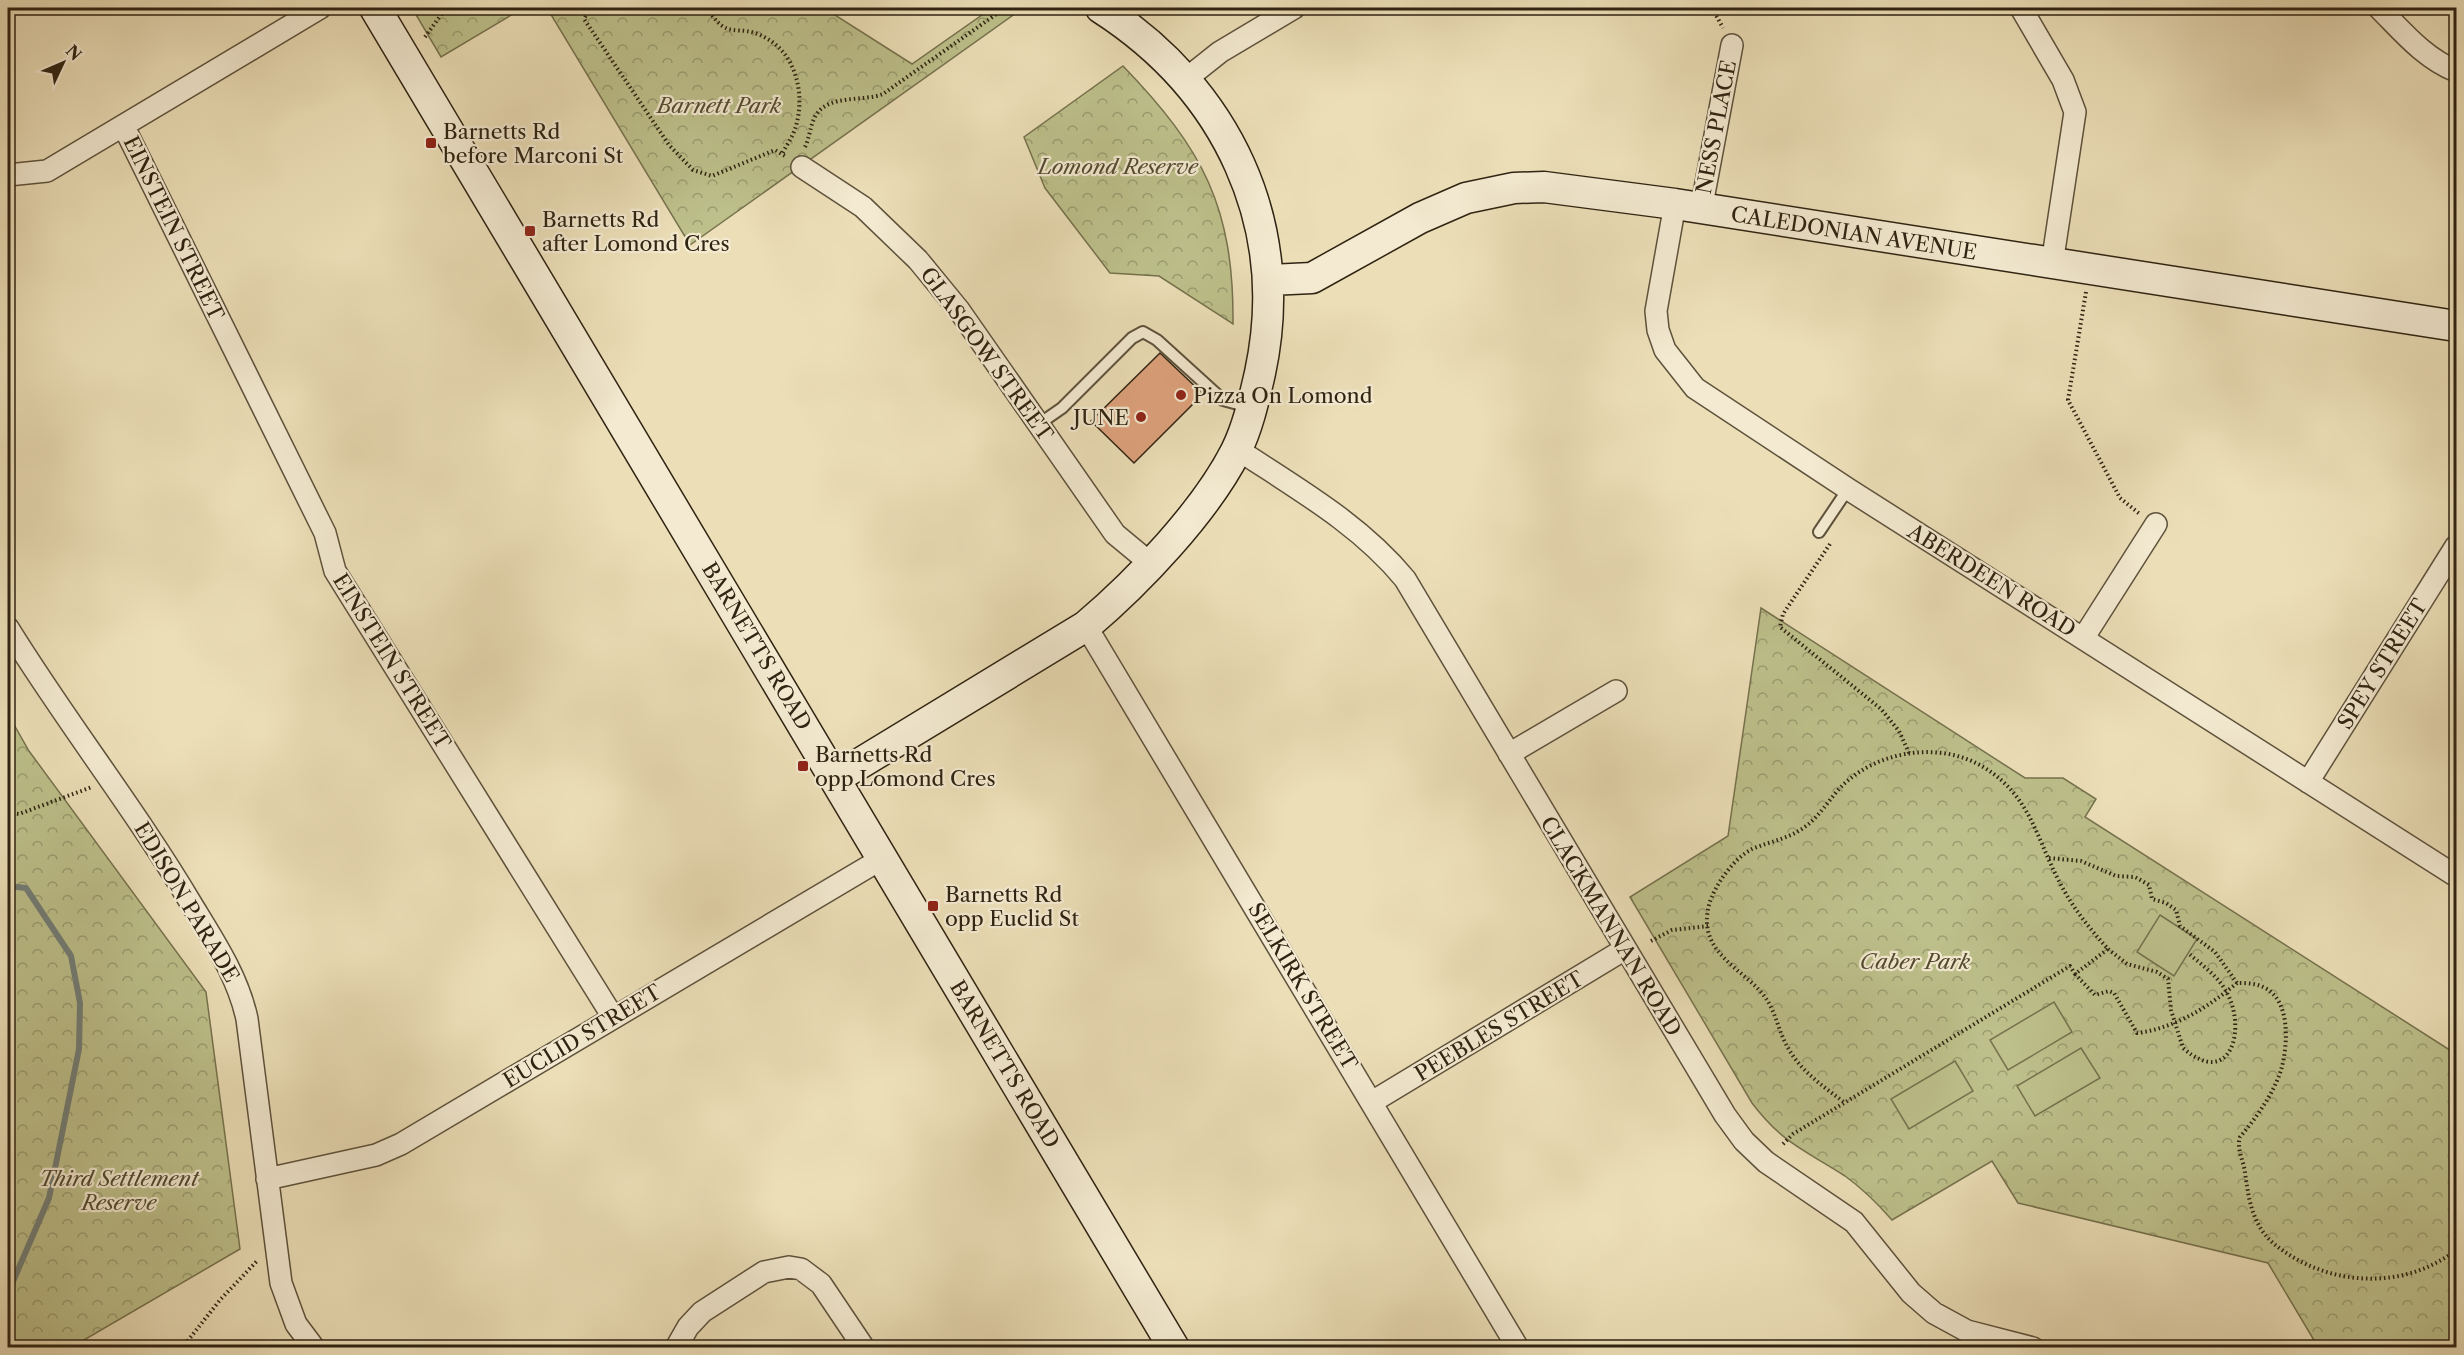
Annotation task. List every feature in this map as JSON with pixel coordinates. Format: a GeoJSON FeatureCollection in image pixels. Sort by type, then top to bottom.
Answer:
{"type":"FeatureCollection","features":[{"type":"Feature","properties":{"kind":"street"},"geometry":{"type":"LineString","coordinates":[[8,175],[47,171],[320,8]]}},
{"type":"Feature","properties":{"kind":"street","name":"BARNETTS ROAD"},"geometry":{"type":"LineString","coordinates":[[375,8],[1174,1347]]}},
{"type":"Feature","properties":{"kind":"street"},"geometry":{"type":"LineString","coordinates":[[836,778],[1086,626],[1150,563],[1198,508],[1220,478],[1237,449],[1252,407],[1269,319],[1268,280],[1258,215],[1245,176],[1227,137],[1186,79],[1142,36],[1101,8]]}},
{"type":"Feature","properties":{"kind":"street"},"geometry":{"type":"LineString","coordinates":[[1186,79],[1220,52],[1294,8]]}},
{"type":"Feature","properties":{"kind":"street"},"geometry":{"type":"LineString","coordinates":[[2021,8],[2063,80],[2075,112],[2052,264]]}},
{"type":"Feature","properties":{"kind":"street"},"geometry":{"type":"LineString","coordinates":[[2379,8],[2430,58],[2457,71]]}},
{"type":"Feature","properties":{"kind":"street","name":"NESS PLACE"},"geometry":{"type":"LineString","coordinates":[[1688,207],[1731,45]]}},
{"type":"Feature","properties":{"kind":"street","name":"EINSTEIN STREET"},"geometry":{"type":"LineString","coordinates":[[124,127],[325,533],[335,571],[613,1017]]}},
{"type":"Feature","properties":{"kind":"street","name":"GLASGOW STREET"},"geometry":{"type":"LineString","coordinates":[[802,162],[863,207],[918,260],[958,310],[1115,534],[1150,563]]}},
{"type":"Feature","properties":{"kind":"street","name":"CALEDONIAN AVENUE"},"geometry":{"type":"LineString","coordinates":[[1268,280],[1312,278],[1432,212],[1466,198],[1514,188],[1544,187],[1688,207],[2457,326]]}},
{"type":"Feature","properties":{"kind":"street","name":"ABERDEEN ROAD"},"geometry":{"type":"LineString","coordinates":[[1688,207],[1656,311],[1658,330],[1665,350],[1695,388],[1848,489],[2457,876]]}},
{"type":"Feature","properties":{"kind":"street","name":"CLACKMANNAN ROAD"},"geometry":{"type":"LineString","coordinates":[[1237,449],[1341,518],[1392,564],[1417,598],[1725,1115],[1755,1153],[1854,1222],[1911,1293],[1934,1313],[1967,1331],[2033,1347]]}},
{"type":"Feature","properties":{"kind":"street"},"geometry":{"type":"LineString","coordinates":[[2084,637],[2156,524]]}},
{"type":"Feature","properties":{"kind":"street","name":"SPEY STREET"},"geometry":{"type":"LineString","coordinates":[[2307,782],[2457,546]]}},
{"type":"Feature","properties":{"kind":"street","name":"SELKIRK STREET"},"geometry":{"type":"LineString","coordinates":[[1086,626],[1518,1347]]}},
{"type":"Feature","properties":{"kind":"street","name":"EDISON PARADE"},"geometry":{"type":"LineString","coordinates":[[8,628],[51,698],[160,851],[237,984],[248,1019],[274,1244],[284,1298],[296,1324],[314,1347]]}},
{"type":"Feature","properties":{"kind":"street"},"geometry":{"type":"LineString","coordinates":[[1509,754],[1616,691]]}},
{"type":"Feature","properties":{"kind":"street","name":"EUCLID STREET"},"geometry":{"type":"LineString","coordinates":[[267,1179],[388,1151],[883,858]]}},
{"type":"Feature","properties":{"kind":"street","name":"PEEBLES STREET"},"geometry":{"type":"LineString","coordinates":[[1372,1102],[1625,950]]}},
{"type":"Feature","properties":{"kind":"street"},"geometry":{"type":"LineString","coordinates":[[676,1347],[688,1327],[702,1312],[764,1272],[798,1259],[821,1284],[864,1347]]}},
{"type":"Feature","properties":{"kind":"lane"},"geometry":{"type":"LineString","coordinates":[[1039,424],[1062,408],[1131,338],[1143,332],[1157,340],[1223,400],[1252,407]]}},
{"type":"Feature","properties":{"kind":"lane"},"geometry":{"type":"LineString","coordinates":[[1819,532],[1848,489]]}},
{"type":"Feature","properties":{"kind":"path"},"geometry":{"type":"LineString","coordinates":[[425,37],[446,8]]}},
{"type":"Feature","properties":{"kind":"path"},"geometry":{"type":"LineString","coordinates":[[590,8],[584,19],[669,145],[693,170],[712,176],[775,150],[782,154],[795,130],[799,108],[795,72],[780,48],[766,37],[750,31],[725,29],[718,24],[707,8]]}},
{"type":"Feature","properties":{"kind":"path"},"geometry":{"type":"LineString","coordinates":[[802,162],[812,124],[821,108],[837,101],[868,99],[883,94],[1005,8]]}},
{"type":"Feature","properties":{"kind":"path"},"geometry":{"type":"LineString","coordinates":[[2087,288],[2068,400],[2120,498],[2132,510]]}},
{"type":"Feature","properties":{"kind":"path"},"geometry":{"type":"LineString","coordinates":[[1834,537],[1783,614],[1780,627],[1881,708],[1899,731],[1909,753]]}},
{"type":"Feature","properties":{"kind":"path"},"geometry":{"type":"LineString","coordinates":[[1845,1103],[1812,1078],[1795,1061],[1768,1001],[1723,959],[1708,927],[1708,906],[1713,894],[1740,858],[1750,850],[1782,841],[1804,828],[1843,784],[1865,767],[1909,753],[1956,756],[1982,766],[2005,782],[2024,805],[2078,915],[2108,949],[2127,964],[2157,972],[2168,979],[2174,1023],[2183,1048],[2189,1054],[2213,1061],[2225,1059],[2231,1053],[2235,1040],[2235,1018],[2227,992],[2188,953]]}},
{"type":"Feature","properties":{"kind":"path"},"geometry":{"type":"LineString","coordinates":[[8,813],[19,814],[111,780]]}},
{"type":"Feature","properties":{"kind":"path"},"geometry":{"type":"LineString","coordinates":[[2049,858],[2081,861],[2116,876],[2144,881],[2149,885],[2152,899],[2166,903],[2176,910],[2181,926],[2215,952],[2237,983]]}},
{"type":"Feature","properties":{"kind":"path"},"geometry":{"type":"LineString","coordinates":[[1652,941],[1672,930],[1708,927]]}},
{"type":"Feature","properties":{"kind":"path"},"geometry":{"type":"LineString","coordinates":[[2076,974],[2108,949]]}},
{"type":"Feature","properties":{"kind":"path"},"geometry":{"type":"LineString","coordinates":[[1783,1144],[1793,1134],[2070,966],[2095,995],[2109,991],[2114,993],[2137,1033],[2174,1023],[2198,1012],[2237,983],[2256,985],[2272,993],[2278,1002],[2286,1037],[2282,1069],[2274,1086],[2238,1142],[2245,1174],[2246,1194],[2256,1221],[2270,1240],[2315,1269],[2331,1275],[2360,1278],[2398,1277],[2439,1263],[2457,1250]]}},
{"type":"Feature","properties":{"kind":"path"},"geometry":{"type":"LineString","coordinates":[[182,1347],[220,1300],[274,1244]]}},
{"type":"Feature","properties":{"kind":"green space"},"geometry":{"type":"Polygon","coordinates":[[[412,8],[523,8],[441,57],[412,8]]]}},
{"type":"Feature","properties":{"kind":"green space","name":"Barnett Park"},"geometry":{"type":"Polygon","coordinates":[[[547,8],[824,8],[912,64],[992,8],[1023,8],[690,245],[547,8]]]}},
{"type":"Feature","properties":{"kind":"green space","name":"Lomond Reserve"},"geometry":{"type":"Polygon","coordinates":[[[1123,66],[1174,125],[1193,153],[1208,182],[1220,213],[1227,246],[1232,283],[1233,324],[1159,276],[1110,273],[1045,188],[1024,137],[1123,66]]]}},
{"type":"Feature","properties":{"kind":"green space","name":"Caber Park"},"geometry":{"type":"Polygon","coordinates":[[[1761,608],[2025,778],[2063,778],[2096,799],[2085,817],[2456,1054],[2456,1347],[2318,1347],[2268,1263],[2018,1203],[1992,1161],[1892,1220],[1852,1181],[1795,1145],[1763,1117],[1752,1103],[1630,897],[1728,836],[1761,608]]]}},
{"type":"Feature","properties":{"kind":"green space","name":"Third Settlement Reserve"},"geometry":{"type":"Polygon","coordinates":[[[8,714],[29,751],[206,992],[240,1249],[72,1347],[8,1347],[8,714]]]}},
{"type":"Feature","properties":{"kind":"green space"},"geometry":{"type":"Polygon","coordinates":[[[2160,915],[2197,939],[2174,976],[2137,952],[2160,915]]]}},
{"type":"Feature","properties":{"kind":"green space"},"geometry":{"type":"Polygon","coordinates":[[[2054,1002],[2072,1032],[2008,1070],[1990,1040],[2054,1002]]]}},
{"type":"Feature","properties":{"kind":"green space"},"geometry":{"type":"Polygon","coordinates":[[[2081,1048],[2100,1078],[2035,1116],[2017,1086],[2081,1048]]]}},
{"type":"Feature","properties":{"kind":"green space"},"geometry":{"type":"Polygon","coordinates":[[[1955,1061],[1973,1091],[1909,1129],[1891,1099],[1955,1061]]]}},
{"type":"Feature","properties":{"kind":"building"},"geometry":{"type":"Polygon","coordinates":[[[1160,353],[1203,394],[1134,463],[1091,421],[1160,353]]]}},
{"type":"Feature","properties":{"kind":"waterway"},"geometry":{"type":"LineString","coordinates":[[8,886],[26,888],[71,956],[80,1003],[79,1049],[49,1198],[8,1293]]}},
{"type":"Feature","properties":{"kind":"place","name":"Barnetts Rd before Marconi St"},"geometry":{"type":"Point","coordinates":[431,143]}},
{"type":"Feature","properties":{"kind":"place","name":"Barnetts Rd after Lomond Cres"},"geometry":{"type":"Point","coordinates":[530,231]}},
{"type":"Feature","properties":{"kind":"place","name":"Pizza On Lomond"},"geometry":{"type":"Point","coordinates":[1181,395]}},
{"type":"Feature","properties":{"kind":"place","name":"JUNE"},"geometry":{"type":"Point","coordinates":[1141,417]}},
{"type":"Feature","properties":{"kind":"place","name":"Barnetts Rd opp Lomond Cres"},"geometry":{"type":"Point","coordinates":[803,766]}},
{"type":"Feature","properties":{"kind":"place","name":"Barnetts Rd opp Euclid St"},"geometry":{"type":"Point","coordinates":[933,906]}}]}
